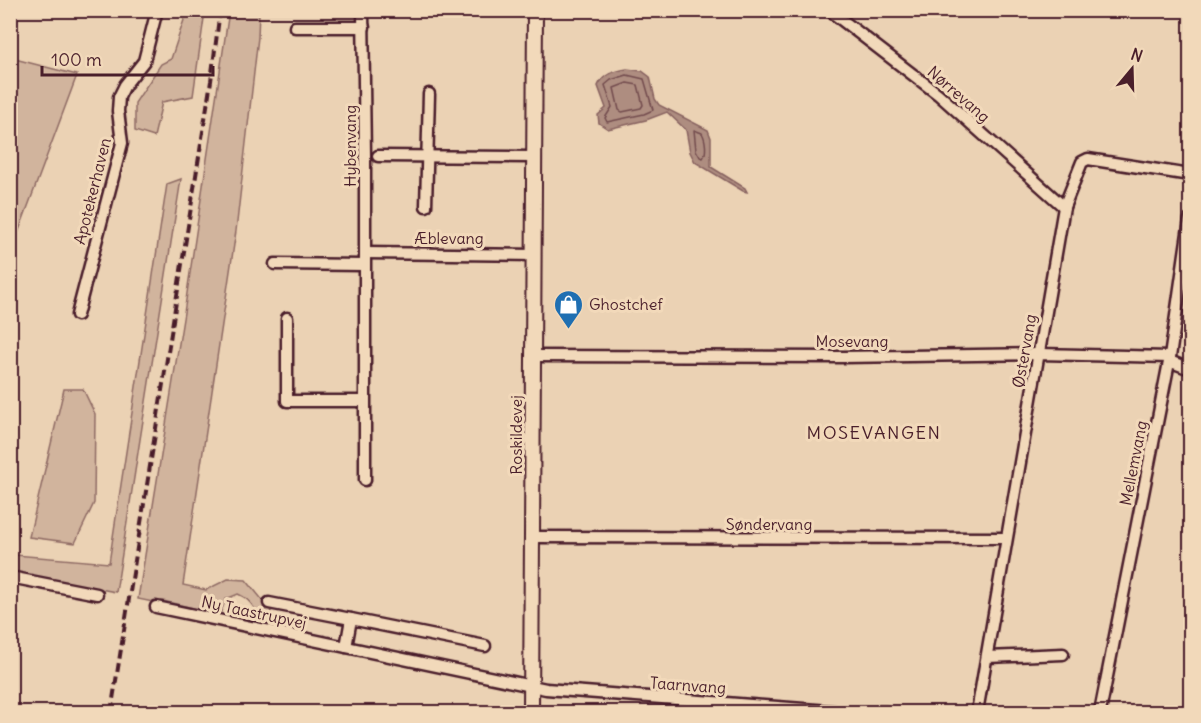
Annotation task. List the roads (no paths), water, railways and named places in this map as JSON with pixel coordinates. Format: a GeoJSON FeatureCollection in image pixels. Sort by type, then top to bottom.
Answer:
{"type":"FeatureCollection","features":[{"type":"Feature","properties":{"kind":"street","name":"Apotekerhaven"},"geometry":{"type":"LineString","coordinates":[[77,315],[122,142],[118,111],[119,97],[144,61],[157,10]]}},
{"type":"Feature","properties":{"kind":"street","name":"Hybenvang"},"geometry":{"type":"LineString","coordinates":[[363,10],[371,156],[364,265],[365,480]]}},
{"type":"Feature","properties":{"kind":"street","name":"Roskildevej"},"geometry":{"type":"LineString","coordinates":[[531,712],[535,10]]}},
{"type":"Feature","properties":{"kind":"street","name":"Nørrevang"},"geometry":{"type":"LineString","coordinates":[[829,10],[938,94],[1064,207]]}},
{"type":"Feature","properties":{"kind":"street"},"geometry":{"type":"LineString","coordinates":[[295,27],[363,27]]}},
{"type":"Feature","properties":{"kind":"street"},"geometry":{"type":"LineString","coordinates":[[426,206],[429,94]]}},
{"type":"Feature","properties":{"kind":"street"},"geometry":{"type":"LineString","coordinates":[[371,156],[535,157]]}},
{"type":"Feature","properties":{"kind":"street","name":"Østervang"},"geometry":{"type":"LineString","coordinates":[[977,712],[1064,207],[1080,166],[1085,159],[1092,159],[1191,175]]}},
{"type":"Feature","properties":{"kind":"street","name":"Mellemvang"},"geometry":{"type":"LineString","coordinates":[[1100,712],[1170,359],[1191,219]]}},
{"type":"Feature","properties":{"kind":"street","name":"Æblevang"},"geometry":{"type":"LineString","coordinates":[[365,253],[534,255]]}},
{"type":"Feature","properties":{"kind":"street"},"geometry":{"type":"LineString","coordinates":[[275,264],[364,265]]}},
{"type":"Feature","properties":{"kind":"street"},"geometry":{"type":"LineString","coordinates":[[287,318],[287,401],[364,401]]}},
{"type":"Feature","properties":{"kind":"street","name":"Mosevang"},"geometry":{"type":"LineString","coordinates":[[534,356],[843,357],[1039,354],[1170,359],[1191,369]]}},
{"type":"Feature","properties":{"kind":"street","name":"Søndervang"},"geometry":{"type":"LineString","coordinates":[[532,537],[1006,538]]}},
{"type":"Feature","properties":{"kind":"street"},"geometry":{"type":"LineString","coordinates":[[10,577],[97,594]]}},
{"type":"Feature","properties":{"kind":"street","name":"Ny Taastrupvej"},"geometry":{"type":"LineString","coordinates":[[269,603],[485,646]]}},
{"type":"Feature","properties":{"kind":"street","name":"Ny Taastrupvej"},"geometry":{"type":"LineString","coordinates":[[156,607],[532,686]]}},
{"type":"Feature","properties":{"kind":"street"},"geometry":{"type":"LineString","coordinates":[[346,647],[351,619]]}},
{"type":"Feature","properties":{"kind":"street"},"geometry":{"type":"LineString","coordinates":[[987,657],[1063,654]]}},
{"type":"Feature","properties":{"kind":"street","name":"Taarnvang"},"geometry":{"type":"LineString","coordinates":[[532,686],[546,689],[843,712]]}},
{"type":"Feature","properties":{"kind":"street"},"geometry":{"type":"LineString","coordinates":[[879,712],[886,712]]}},
{"type":"Feature","properties":{"kind":"water"},"geometry":{"type":"Polygon","coordinates":[[[627,69],[642,71],[650,77],[655,99],[659,105],[708,130],[711,138],[711,167],[745,188],[747,192],[695,162],[690,152],[686,130],[667,112],[646,120],[608,129],[599,123],[598,115],[606,108],[598,86],[600,82],[614,72],[627,69]]]}},
{"type":"Feature","properties":{"kind":"railway"},"geometry":{"type":"LineString","coordinates":[[111,712],[211,81],[220,10]]}},
{"type":"Feature","properties":{"kind":"place","name":"Ghostchef"},"geometry":{"type":"Point","coordinates":[568,330]}},
{"type":"Feature","properties":{"kind":"district","name":"MOSEVANGEN"},"geometry":{"type":"Point","coordinates":[874,432]}}]}
